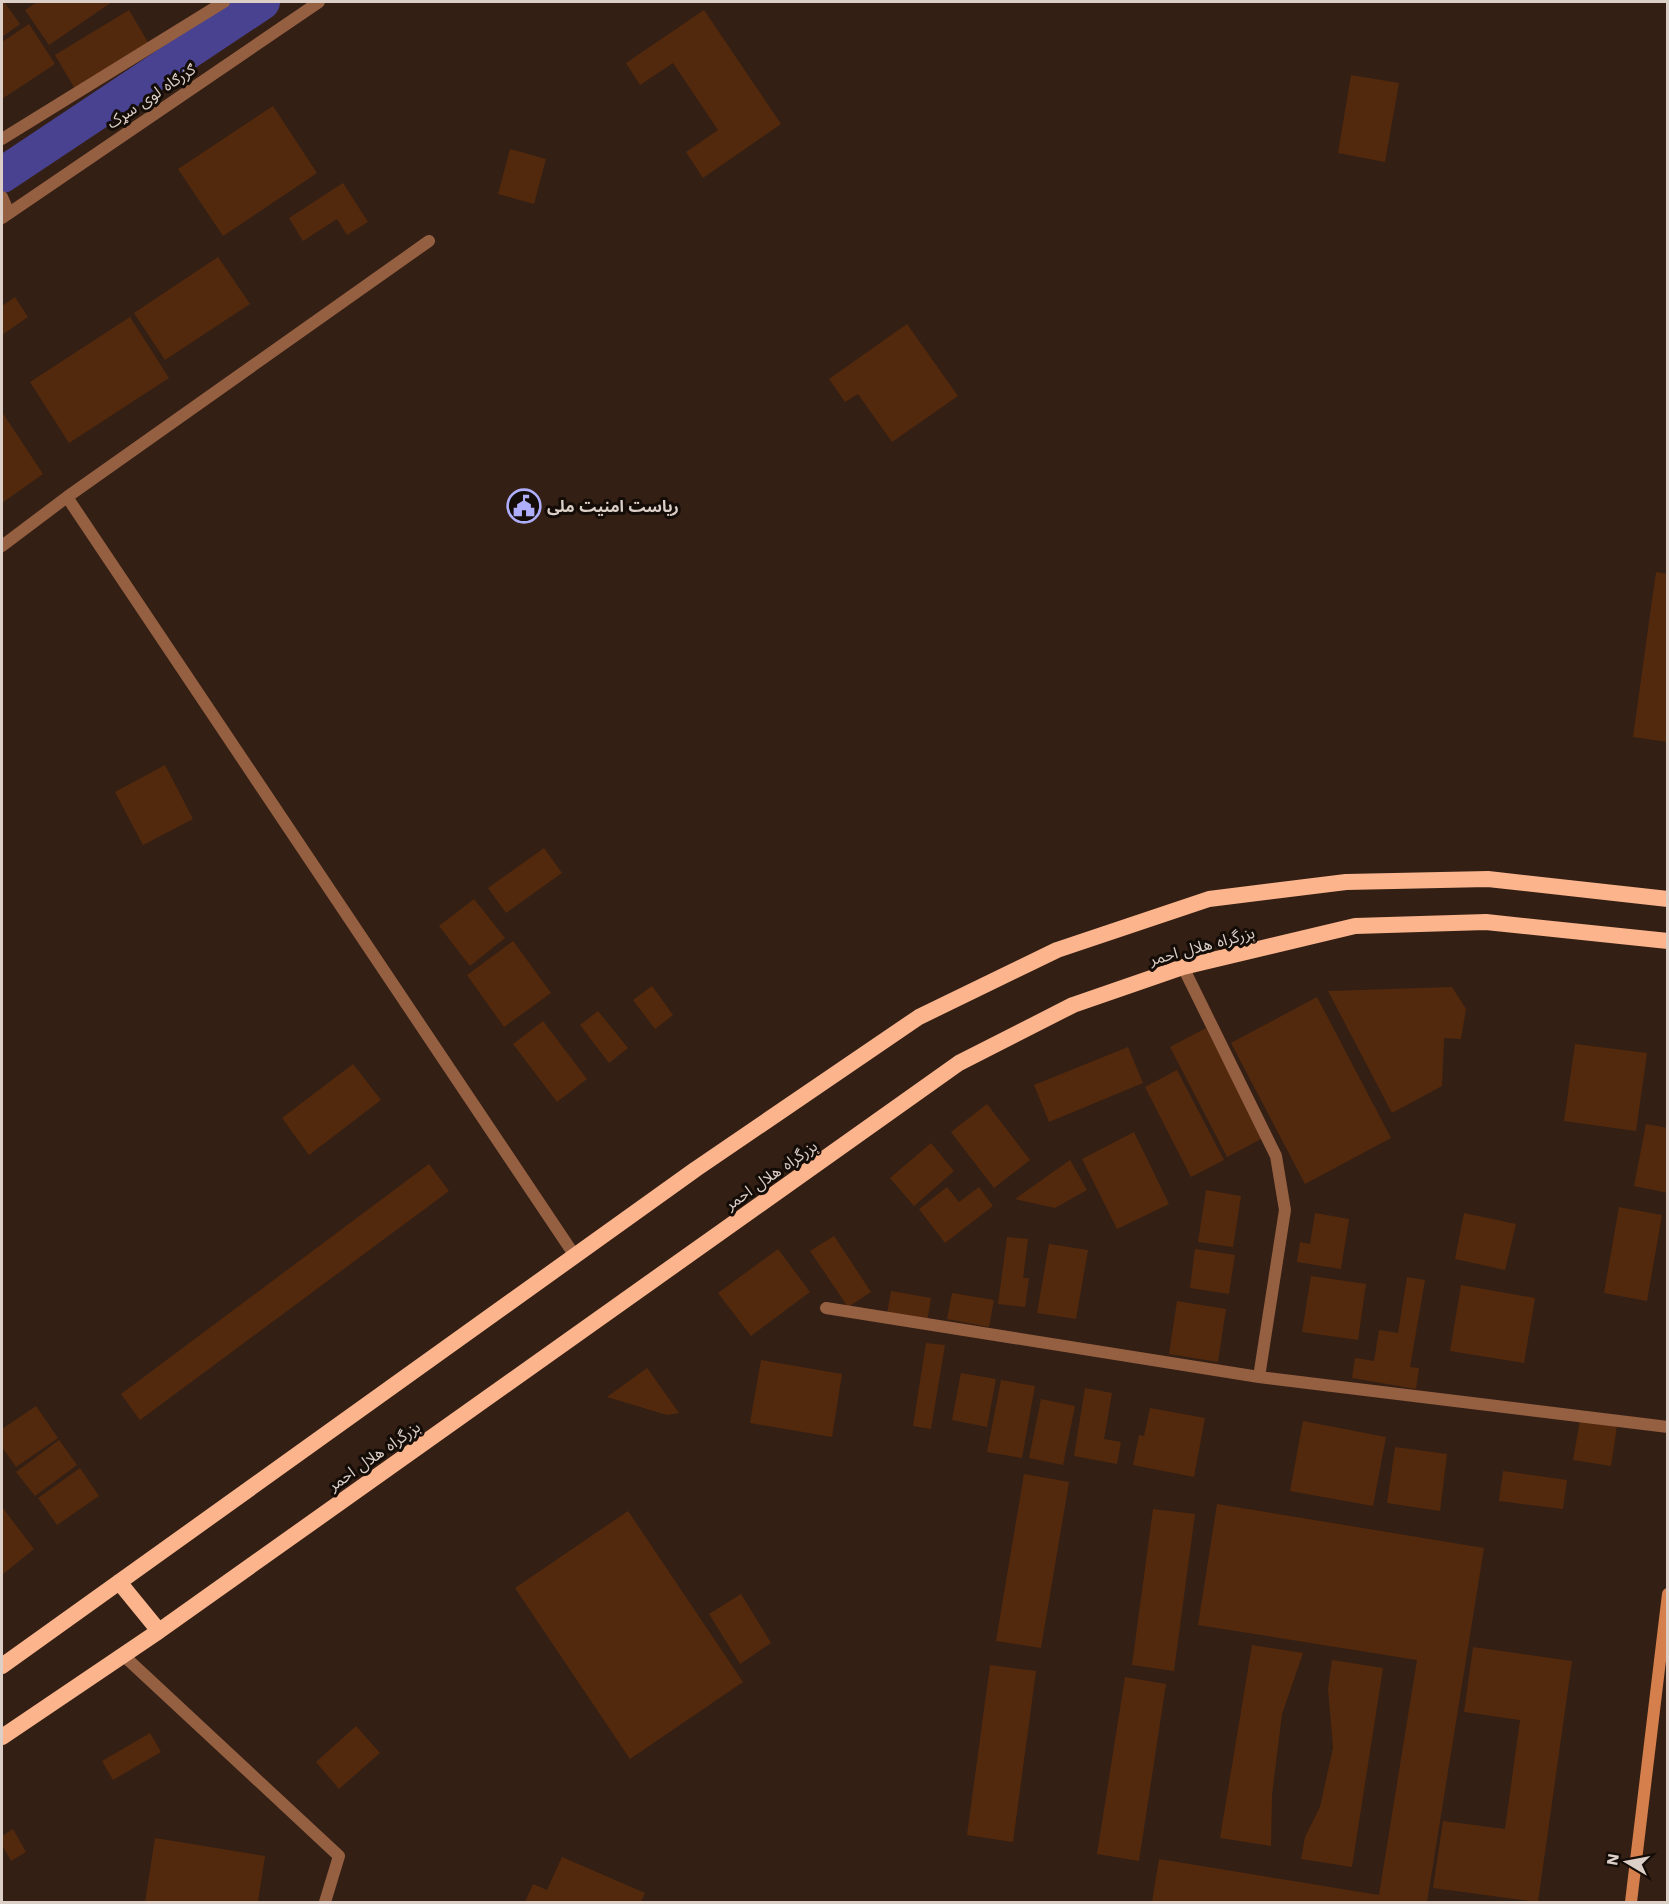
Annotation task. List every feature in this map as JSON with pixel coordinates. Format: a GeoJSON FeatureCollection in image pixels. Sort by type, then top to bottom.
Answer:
{"type":"FeatureCollection","features":[{"type":"Feature","properties":{"kind":"highway"},"geometry":{"type":"LineString","coordinates":[[2,1666],[696,1169],[918,1017],[1057,950],[1209,899],[1346,882],[1488,879],[1668,899]]}},
{"type":"Feature","properties":{"kind":"highway","name":"بزرگراه هلال احمر"},"geometry":{"type":"LineString","coordinates":[[2,1737],[159,1631],[959,1063],[1073,1005],[1183,967],[1355,926],[1486,922],[1668,941]]}},
{"type":"Feature","properties":{"kind":"highway"},"geometry":{"type":"LineString","coordinates":[[119,1582],[159,1631]]}},
{"type":"Feature","properties":{"kind":"main road"},"geometry":{"type":"LineString","coordinates":[[1631,1902],[1668,1594]]}},
{"type":"Feature","properties":{"kind":"street"},"geometry":{"type":"LineString","coordinates":[[2,139],[224,2]]}},
{"type":"Feature","properties":{"kind":"street","name":"ګزرګاه لوی سړک"},"geometry":{"type":"LineString","coordinates":[[5,216],[319,2]]}},
{"type":"Feature","properties":{"kind":"street"},"geometry":{"type":"LineString","coordinates":[[2,197],[5,216]]}},
{"type":"Feature","properties":{"kind":"street"},"geometry":{"type":"LineString","coordinates":[[2,546],[67,497],[429,241]]}},
{"type":"Feature","properties":{"kind":"street"},"geometry":{"type":"LineString","coordinates":[[67,497],[575,1256]]}},
{"type":"Feature","properties":{"kind":"street"},"geometry":{"type":"LineString","coordinates":[[1183,967],[1276,1156],[1285,1210],[1259,1377]]}},
{"type":"Feature","properties":{"kind":"street"},"geometry":{"type":"LineString","coordinates":[[826,1308],[1259,1377],[1668,1427]]}},
{"type":"Feature","properties":{"kind":"street"},"geometry":{"type":"LineString","coordinates":[[123,1655],[339,1856],[325,1902]]}},
{"type":"Feature","properties":{"kind":"building"},"geometry":{"type":"Polygon","coordinates":[[[2,2],[20,24],[2,37],[2,2]]]}},
{"type":"Feature","properties":{"kind":"building"},"geometry":{"type":"Polygon","coordinates":[[[37,2],[112,2],[49,45],[25,10],[37,2]]]}},
{"type":"Feature","properties":{"kind":"building"},"geometry":{"type":"Polygon","coordinates":[[[129,10],[149,44],[75,89],[55,55],[129,10]]]}},
{"type":"Feature","properties":{"kind":"building"},"geometry":{"type":"Polygon","coordinates":[[[704,10],[781,124],[703,178],[686,152],[718,130],[673,63],[640,85],[626,63],[704,10]]]}},
{"type":"Feature","properties":{"kind":"building"},"geometry":{"type":"Polygon","coordinates":[[[29,24],[55,64],[2,99],[2,42],[29,24]]]}},
{"type":"Feature","properties":{"kind":"building"},"geometry":{"type":"Polygon","coordinates":[[[1351,75],[1399,83],[1385,162],[1338,153],[1351,75]]]}},
{"type":"Feature","properties":{"kind":"building"},"geometry":{"type":"Polygon","coordinates":[[[273,106],[317,173],[223,236],[178,169],[273,106]]]}},
{"type":"Feature","properties":{"kind":"building"},"geometry":{"type":"Polygon","coordinates":[[[510,149],[546,159],[534,204],[498,194],[510,149]]]}},
{"type":"Feature","properties":{"kind":"building"},"geometry":{"type":"Polygon","coordinates":[[[343,183],[368,222],[347,235],[337,219],[303,241],[289,218],[343,183]]]}},
{"type":"Feature","properties":{"kind":"building"},"geometry":{"type":"Polygon","coordinates":[[[218,257],[250,304],[165,360],[134,313],[218,257]]]}},
{"type":"Feature","properties":{"kind":"building"},"geometry":{"type":"Polygon","coordinates":[[[15,297],[28,317],[2,335],[2,306],[15,297]]]}},
{"type":"Feature","properties":{"kind":"building"},"geometry":{"type":"Polygon","coordinates":[[[130,317],[169,378],[69,443],[30,382],[130,317]]]}},
{"type":"Feature","properties":{"kind":"building"},"geometry":{"type":"Polygon","coordinates":[[[907,324],[958,396],[892,442],[858,394],[845,402],[829,379],[907,324]]]}},
{"type":"Feature","properties":{"kind":"building"},"geometry":{"type":"Polygon","coordinates":[[[2,412],[43,474],[2,503],[2,412]]]}},
{"type":"Feature","properties":{"kind":"building"},"geometry":{"type":"Polygon","coordinates":[[[1656,572],[1668,574],[1668,742],[1633,737],[1656,572]]]}},
{"type":"Feature","properties":{"kind":"building"},"geometry":{"type":"Polygon","coordinates":[[[165,765],[193,819],[143,845],[115,792],[165,765]]]}},
{"type":"Feature","properties":{"kind":"building"},"geometry":{"type":"Polygon","coordinates":[[[544,848],[562,873],[506,913],[488,888],[544,848]]]}},
{"type":"Feature","properties":{"kind":"building"},"geometry":{"type":"Polygon","coordinates":[[[474,899],[505,938],[470,966],[439,926],[474,899]]]}},
{"type":"Feature","properties":{"kind":"building"},"geometry":{"type":"Polygon","coordinates":[[[513,941],[551,993],[504,1027],[467,975],[513,941]]]}},
{"type":"Feature","properties":{"kind":"building"},"geometry":{"type":"Polygon","coordinates":[[[652,986],[673,1015],[655,1029],[633,1000],[652,986]]]}},
{"type":"Feature","properties":{"kind":"building"},"geometry":{"type":"Polygon","coordinates":[[[1452,987],[1466,1009],[1461,1039],[1444,1038],[1442,1086],[1392,1113],[1328,991],[1452,987]]]}},
{"type":"Feature","properties":{"kind":"building"},"geometry":{"type":"Polygon","coordinates":[[[1317,997],[1391,1138],[1305,1184],[1231,1043],[1317,997]]]}},
{"type":"Feature","properties":{"kind":"building"},"geometry":{"type":"Polygon","coordinates":[[[598,1011],[628,1048],[609,1063],[580,1025],[598,1011]]]}},
{"type":"Feature","properties":{"kind":"building"},"geometry":{"type":"Polygon","coordinates":[[[543,1021],[587,1079],[557,1102],[513,1044],[543,1021]]]}},
{"type":"Feature","properties":{"kind":"building"},"geometry":{"type":"Polygon","coordinates":[[[1206,1028],[1263,1138],[1227,1157],[1170,1047],[1206,1028]]]}},
{"type":"Feature","properties":{"kind":"building"},"geometry":{"type":"Polygon","coordinates":[[[1575,1044],[1647,1053],[1636,1131],[1564,1121],[1575,1044]]]}},
{"type":"Feature","properties":{"kind":"building"},"geometry":{"type":"Polygon","coordinates":[[[1128,1047],[1143,1083],[1049,1122],[1034,1085],[1128,1047]]]}},
{"type":"Feature","properties":{"kind":"building"},"geometry":{"type":"Polygon","coordinates":[[[353,1064],[381,1100],[309,1155],[282,1118],[353,1064]]]}},
{"type":"Feature","properties":{"kind":"building"},"geometry":{"type":"Polygon","coordinates":[[[1177,1070],[1224,1160],[1191,1177],[1145,1087],[1177,1070]]]}},
{"type":"Feature","properties":{"kind":"building"},"geometry":{"type":"Polygon","coordinates":[[[987,1104],[1030,1160],[994,1188],[951,1132],[987,1104]]]}},
{"type":"Feature","properties":{"kind":"building"},"geometry":{"type":"Polygon","coordinates":[[[1646,1124],[1668,1128],[1668,1193],[1634,1186],[1646,1124]]]}},
{"type":"Feature","properties":{"kind":"building"},"geometry":{"type":"Polygon","coordinates":[[[1134,1132],[1169,1204],[1117,1229],[1082,1159],[1134,1132]]]}},
{"type":"Feature","properties":{"kind":"building"},"geometry":{"type":"Polygon","coordinates":[[[931,1143],[954,1171],[914,1206],[890,1178],[931,1143]]]}},
{"type":"Feature","properties":{"kind":"building"},"geometry":{"type":"Polygon","coordinates":[[[1070,1160],[1087,1190],[1055,1208],[1015,1199],[1070,1160]]]}},
{"type":"Feature","properties":{"kind":"building"},"geometry":{"type":"Polygon","coordinates":[[[429,1164],[449,1191],[140,1420],[121,1394],[429,1164]]]}},
{"type":"Feature","properties":{"kind":"building"},"geometry":{"type":"Polygon","coordinates":[[[947,1187],[959,1202],[979,1187],[993,1206],[945,1243],[919,1209],[947,1187]]]}},
{"type":"Feature","properties":{"kind":"building"},"geometry":{"type":"Polygon","coordinates":[[[1206,1190],[1241,1196],[1233,1247],[1198,1242],[1206,1190]]]}},
{"type":"Feature","properties":{"kind":"building"},"geometry":{"type":"Polygon","coordinates":[[[1619,1207],[1662,1215],[1647,1301],[1604,1293],[1619,1207]]]}},
{"type":"Feature","properties":{"kind":"building"},"geometry":{"type":"Polygon","coordinates":[[[1315,1213],[1349,1219],[1341,1269],[1297,1262],[1300,1242],[1310,1244],[1315,1213]]]}},
{"type":"Feature","properties":{"kind":"building"},"geometry":{"type":"Polygon","coordinates":[[[1464,1213],[1516,1224],[1505,1270],[1455,1259],[1464,1213]]]}},
{"type":"Feature","properties":{"kind":"building"},"geometry":{"type":"Polygon","coordinates":[[[834,1236],[871,1292],[848,1307],[810,1251],[834,1236]]]}},
{"type":"Feature","properties":{"kind":"building"},"geometry":{"type":"Polygon","coordinates":[[[1007,1237],[1028,1239],[1023,1278],[1029,1278],[1025,1307],[998,1304],[1007,1237]]]}},
{"type":"Feature","properties":{"kind":"building"},"geometry":{"type":"Polygon","coordinates":[[[1049,1244],[1088,1250],[1076,1319],[1037,1313],[1049,1244]]]}},
{"type":"Feature","properties":{"kind":"building"},"geometry":{"type":"Polygon","coordinates":[[[778,1249],[810,1292],[751,1336],[718,1293],[778,1249]]]}},
{"type":"Feature","properties":{"kind":"building"},"geometry":{"type":"Polygon","coordinates":[[[1195,1249],[1235,1255],[1229,1294],[1190,1288],[1195,1249]]]}},
{"type":"Feature","properties":{"kind":"building"},"geometry":{"type":"Polygon","coordinates":[[[1311,1276],[1366,1284],[1358,1340],[1302,1332],[1311,1276]]]}},
{"type":"Feature","properties":{"kind":"building"},"geometry":{"type":"Polygon","coordinates":[[[1407,1277],[1425,1280],[1410,1367],[1419,1368],[1416,1389],[1352,1378],[1355,1358],[1374,1361],[1379,1330],[1398,1333],[1407,1277]]]}},
{"type":"Feature","properties":{"kind":"building"},"geometry":{"type":"Polygon","coordinates":[[[1461,1285],[1535,1298],[1524,1363],[1450,1351],[1461,1285]]]}},
{"type":"Feature","properties":{"kind":"building"},"geometry":{"type":"Polygon","coordinates":[[[891,1291],[931,1298],[927,1322],[887,1314],[891,1291]]]}},
{"type":"Feature","properties":{"kind":"building"},"geometry":{"type":"Polygon","coordinates":[[[952,1293],[994,1300],[989,1327],[947,1319],[952,1293]]]}},
{"type":"Feature","properties":{"kind":"building"},"geometry":{"type":"Polygon","coordinates":[[[1177,1301],[1226,1309],[1218,1362],[1169,1354],[1177,1301]]]}},
{"type":"Feature","properties":{"kind":"building"},"geometry":{"type":"Polygon","coordinates":[[[926,1343],[945,1345],[931,1429],[913,1426],[926,1343]]]}},
{"type":"Feature","properties":{"kind":"building"},"geometry":{"type":"Polygon","coordinates":[[[761,1360],[842,1374],[832,1437],[750,1423],[761,1360]]]}},
{"type":"Feature","properties":{"kind":"building"},"geometry":{"type":"Polygon","coordinates":[[[647,1368],[679,1413],[667,1415],[607,1397],[647,1368]]]}},
{"type":"Feature","properties":{"kind":"building"},"geometry":{"type":"Polygon","coordinates":[[[961,1373],[996,1379],[987,1427],[952,1420],[961,1373]]]}},
{"type":"Feature","properties":{"kind":"building"},"geometry":{"type":"Polygon","coordinates":[[[1001,1380],[1035,1386],[1022,1458],[987,1452],[1001,1380]]]}},
{"type":"Feature","properties":{"kind":"building"},"geometry":{"type":"Polygon","coordinates":[[[1085,1388],[1112,1393],[1104,1439],[1121,1442],[1117,1464],[1074,1456],[1085,1388]]]}},
{"type":"Feature","properties":{"kind":"building"},"geometry":{"type":"Polygon","coordinates":[[[1041,1399],[1075,1406],[1063,1465],[1029,1458],[1041,1399]]]}},
{"type":"Feature","properties":{"kind":"building"},"geometry":{"type":"Polygon","coordinates":[[[36,1406],[58,1438],[16,1467],[2,1447],[2,1429],[36,1406]]]}},
{"type":"Feature","properties":{"kind":"building"},"geometry":{"type":"Polygon","coordinates":[[[1150,1408],[1205,1418],[1194,1477],[1133,1465],[1139,1435],[1144,1436],[1150,1408]]]}},
{"type":"Feature","properties":{"kind":"building"},"geometry":{"type":"Polygon","coordinates":[[[1580,1420],[1617,1426],[1611,1466],[1573,1460],[1580,1420]]]}},
{"type":"Feature","properties":{"kind":"building"},"geometry":{"type":"Polygon","coordinates":[[[1303,1421],[1386,1437],[1373,1506],[1290,1491],[1303,1421]]]}},
{"type":"Feature","properties":{"kind":"building"},"geometry":{"type":"Polygon","coordinates":[[[59,1440],[77,1465],[35,1496],[16,1472],[59,1440]]]}},
{"type":"Feature","properties":{"kind":"building"},"geometry":{"type":"Polygon","coordinates":[[[1395,1447],[1447,1454],[1440,1511],[1387,1503],[1395,1447]]]}},
{"type":"Feature","properties":{"kind":"building"},"geometry":{"type":"Polygon","coordinates":[[[80,1468],[99,1496],[57,1525],[38,1498],[80,1468]]]}},
{"type":"Feature","properties":{"kind":"building"},"geometry":{"type":"Polygon","coordinates":[[[1503,1471],[1567,1480],[1563,1509],[1499,1501],[1503,1471]]]}},
{"type":"Feature","properties":{"kind":"building"},"geometry":{"type":"Polygon","coordinates":[[[1024,1474],[1069,1482],[1041,1648],[996,1641],[1024,1474]]]}},
{"type":"Feature","properties":{"kind":"building"},"geometry":{"type":"Polygon","coordinates":[[[1217,1504],[1484,1548],[1427,1902],[1152,1902],[1159,1859],[1379,1895],[1417,1660],[1198,1625],[1217,1504]]]}},
{"type":"Feature","properties":{"kind":"building"},"geometry":{"type":"Polygon","coordinates":[[[2,1507],[34,1549],[2,1575],[2,1507]]]}},
{"type":"Feature","properties":{"kind":"building"},"geometry":{"type":"Polygon","coordinates":[[[1153,1509],[1195,1514],[1174,1671],[1132,1665],[1153,1509]]]}},
{"type":"Feature","properties":{"kind":"building"},"geometry":{"type":"Polygon","coordinates":[[[628,1511],[743,1682],[630,1759],[515,1588],[628,1511]]]}},
{"type":"Feature","properties":{"kind":"building"},"geometry":{"type":"Polygon","coordinates":[[[741,1594],[771,1643],[740,1664],[709,1614],[741,1594]]]}},
{"type":"Feature","properties":{"kind":"building"},"geometry":{"type":"Polygon","coordinates":[[[1252,1645],[1303,1653],[1282,1714],[1272,1795],[1271,1846],[1220,1838],[1252,1645]]]}},
{"type":"Feature","properties":{"kind":"building"},"geometry":{"type":"Polygon","coordinates":[[[1473,1647],[1572,1661],[1538,1902],[1433,1888],[1443,1821],[1505,1829],[1520,1720],[1464,1712],[1473,1647]]]}},
{"type":"Feature","properties":{"kind":"building"},"geometry":{"type":"Polygon","coordinates":[[[1332,1660],[1383,1668],[1352,1867],[1301,1859],[1305,1837],[1320,1807],[1333,1748],[1328,1689],[1332,1660]]]}},
{"type":"Feature","properties":{"kind":"building"},"geometry":{"type":"Polygon","coordinates":[[[990,1665],[1036,1671],[1013,1842],[967,1835],[990,1665]]]}},
{"type":"Feature","properties":{"kind":"building"},"geometry":{"type":"Polygon","coordinates":[[[1125,1677],[1166,1684],[1139,1861],[1097,1854],[1125,1677]]]}},
{"type":"Feature","properties":{"kind":"building"},"geometry":{"type":"Polygon","coordinates":[[[356,1726],[380,1753],[339,1789],[316,1762],[356,1726]]]}},
{"type":"Feature","properties":{"kind":"building"},"geometry":{"type":"Polygon","coordinates":[[[150,1733],[161,1752],[113,1780],[102,1761],[150,1733]]]}},
{"type":"Feature","properties":{"kind":"building"},"geometry":{"type":"Polygon","coordinates":[[[13,1829],[26,1852],[11,1861],[2,1845],[2,1836],[13,1829]]]}},
{"type":"Feature","properties":{"kind":"building"},"geometry":{"type":"Polygon","coordinates":[[[155,1838],[265,1856],[258,1902],[145,1902],[155,1838]]]}},
{"type":"Feature","properties":{"kind":"building"},"geometry":{"type":"Polygon","coordinates":[[[562,1857],[645,1893],[641,1902],[525,1902],[533,1884],[547,1890],[562,1857]]]}},
{"type":"Feature","properties":{"kind":"waterway"},"geometry":{"type":"LineString","coordinates":[[2,175],[262,2]]}},
{"type":"Feature","properties":{"kind":"place","name":"ریاست امنیت ملی"},"geometry":{"type":"Point","coordinates":[524,506]}}]}
